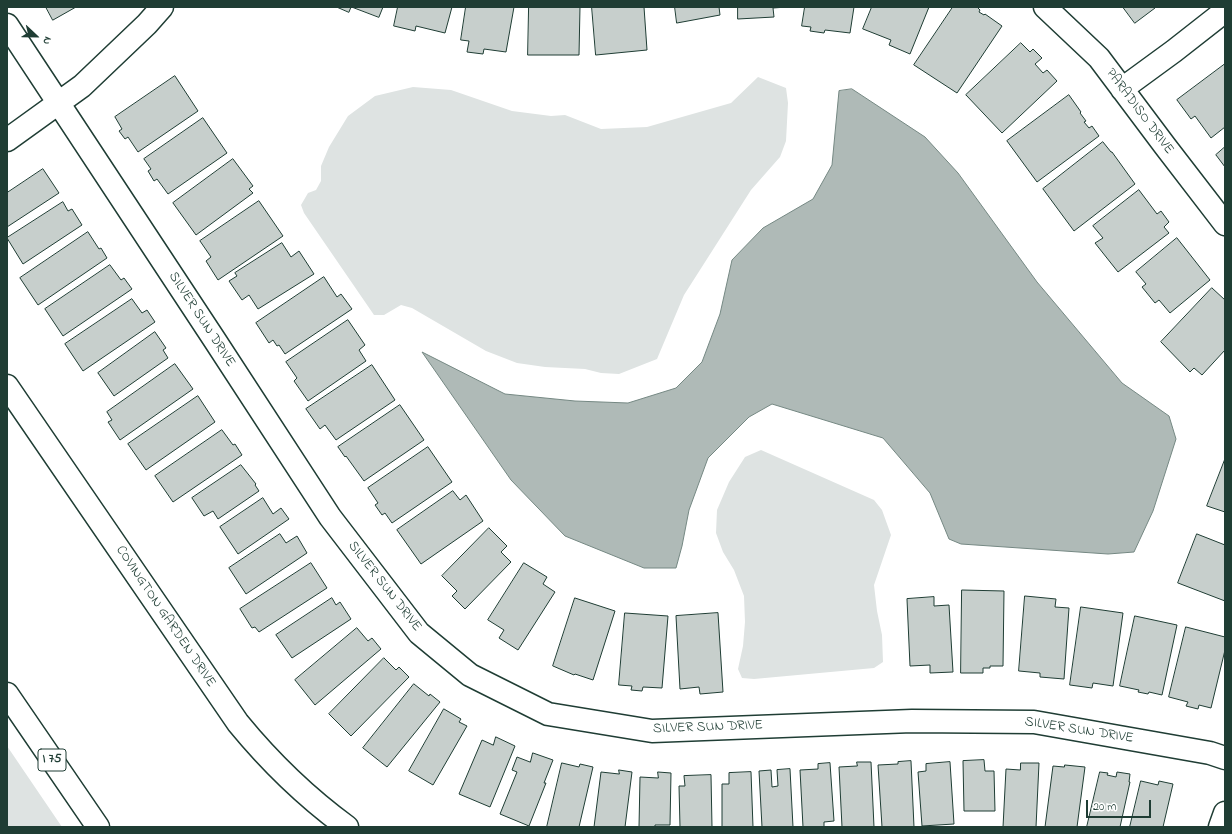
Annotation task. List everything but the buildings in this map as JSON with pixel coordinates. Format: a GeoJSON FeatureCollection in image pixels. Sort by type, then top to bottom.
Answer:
{"type":"FeatureCollection","features":[{"type":"Feature","properties":{"kind":"main road"},"geometry":{"type":"LineString","coordinates":[[7,140],[82,86],[147,24],[162,7]]}},
{"type":"Feature","properties":{"kind":"main road","name":"PARADISO DRIVE"},"geometry":{"type":"LineString","coordinates":[[1045,7],[1099,58],[1225,224]]}},
{"type":"Feature","properties":{"kind":"main road"},"geometry":{"type":"LineString","coordinates":[[1122,89],[1225,11]]}},
{"type":"Feature","properties":{"kind":"main road","name":"SILVER SUN DRIVE"},"geometry":{"type":"LineString","coordinates":[[7,25],[330,517],[420,633],[470,675],[548,714],[652,731],[912,721],[1034,722],[1210,753],[1225,758]]}},
{"type":"Feature","properties":{"kind":"main road","name":"COVINGTON GARDEN DRIVE"},"geometry":{"type":"LineString","coordinates":[[7,386],[238,723],[264,755],[330,815],[347,827]]}},
{"type":"Feature","properties":{"kind":"main road","name":"I 75"},"geometry":{"type":"LineString","coordinates":[[7,694],[98,827]]}},
{"type":"Feature","properties":{"kind":"main road"},"geometry":{"type":"LineString","coordinates":[[1220,827],[1225,813]]}},
{"type":"Feature","properties":{"kind":"shaded area"},"geometry":{"type":"Polygon","coordinates":[[[758,77],[786,88],[788,103],[786,141],[780,157],[751,190],[684,295],[657,359],[619,374],[601,373],[585,369],[545,367],[517,363],[486,351],[412,308],[401,305],[384,315],[374,315],[304,213],[301,205],[308,193],[316,190],[321,181],[321,166],[329,147],[348,116],[375,96],[413,87],[451,90],[512,111],[551,116],[565,115],[601,129],[647,127],[731,103],[758,77]]]}},
{"type":"Feature","properties":{"kind":"shaded area"},"geometry":{"type":"Polygon","coordinates":[[[852,89],[925,137],[958,173],[1037,282],[1122,383],[1169,416],[1176,439],[1153,511],[1134,552],[1108,554],[961,544],[949,539],[930,493],[883,438],[772,404],[749,417],[708,458],[689,510],[676,568],[644,568],[565,536],[511,480],[422,352],[505,394],[575,401],[628,403],[676,388],[702,362],[720,314],[732,260],[763,228],[813,199],[832,165],[839,91],[852,89]]]}},
{"type":"Feature","properties":{"kind":"shaded area"},"geometry":{"type":"Polygon","coordinates":[[[761,450],[874,500],[882,510],[891,535],[874,585],[882,635],[883,662],[874,668],[754,679],[742,678],[738,669],[743,646],[745,622],[744,596],[734,570],[723,552],[716,533],[717,510],[729,482],[745,457],[761,450]]]}},
{"type":"Feature","properties":{"kind":"shaded area"},"geometry":{"type":"Polygon","coordinates":[[[7,746],[62,827],[7,827],[7,746]]]}}]}
